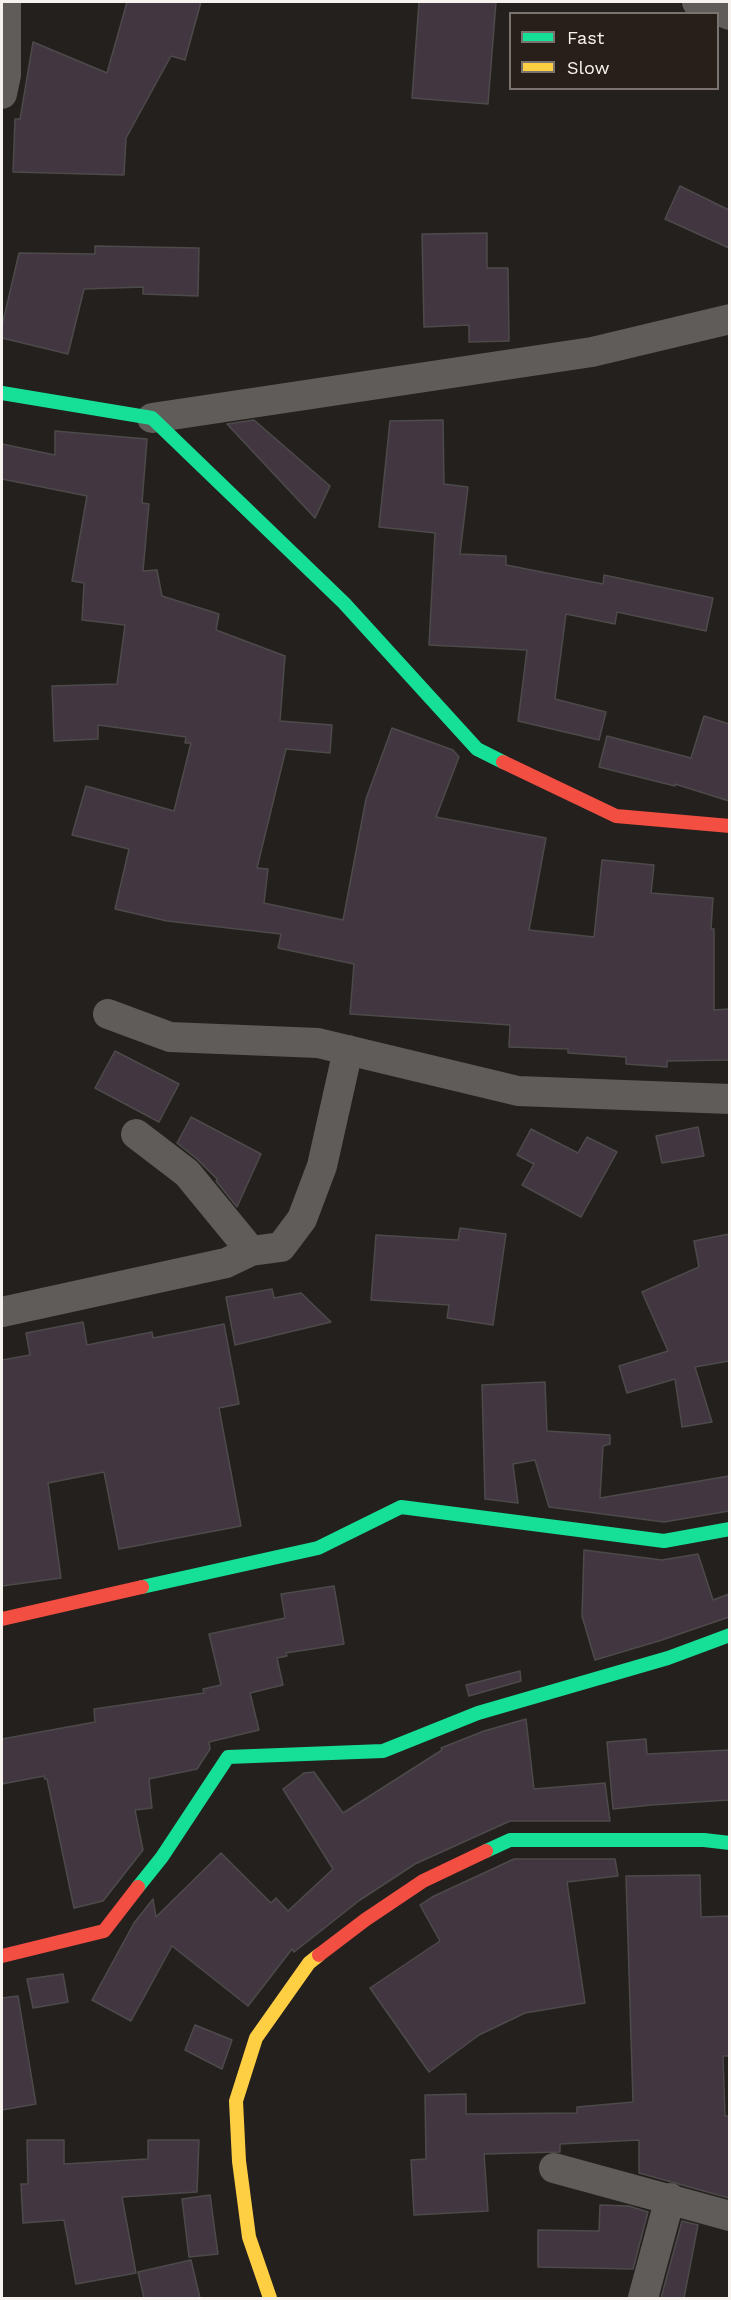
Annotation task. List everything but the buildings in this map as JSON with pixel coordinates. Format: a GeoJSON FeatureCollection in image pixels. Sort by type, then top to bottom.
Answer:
{"type":"FeatureCollection","features":[{"type":"Feature","properties":{"kind":"street"},"geometry":{"type":"LineString","coordinates":[[2,94],[6,75],[6,2]]}},
{"type":"Feature","properties":{"kind":"street"},"geometry":{"type":"LineString","coordinates":[[2,393],[152,418],[592,352],[729,319]]}},
{"type":"Feature","properties":{"kind":"street"},"geometry":{"type":"LineString","coordinates":[[152,418],[344,603],[477,748],[616,816],[729,826]]}},
{"type":"Feature","properties":{"kind":"street"},"geometry":{"type":"LineString","coordinates":[[108,1014],[170,1037],[318,1043],[518,1091],[729,1102]]}},
{"type":"Feature","properties":{"kind":"street"},"geometry":{"type":"LineString","coordinates":[[2,1312],[226,1263],[251,1251],[281,1247],[302,1219],[322,1166],[348,1050]]}},
{"type":"Feature","properties":{"kind":"street"},"geometry":{"type":"LineString","coordinates":[[136,1134],[187,1173],[251,1251]]}},
{"type":"Feature","properties":{"kind":"street"},"geometry":{"type":"LineString","coordinates":[[2,1619],[318,1548],[401,1508],[664,1541],[729,1529]]}},
{"type":"Feature","properties":{"kind":"street"},"geometry":{"type":"LineString","coordinates":[[2,1956],[104,1931],[162,1857],[228,1758],[383,1751],[478,1713],[668,1658],[729,1635]]}},
{"type":"Feature","properties":{"kind":"street"},"geometry":{"type":"LineString","coordinates":[[270,2298],[249,2237],[239,2161],[236,2101],[256,2038],[309,1963],[365,1920],[423,1881],[510,1840],[704,1840],[729,1843]]}},
{"type":"Feature","properties":{"kind":"street"},"geometry":{"type":"LineString","coordinates":[[554,2168],[729,2216]]}},
{"type":"Feature","properties":{"kind":"street"},"geometry":{"type":"LineString","coordinates":[[643,2298],[670,2198]]}},
{"type":"Feature","properties":{"kind":"traffic: fast"},"geometry":{"type":"LineString","coordinates":[[2,393],[152,418],[344,603],[477,749],[503,762]]}},
{"type":"Feature","properties":{"kind":"traffic: fast"},"geometry":{"type":"LineString","coordinates":[[142,1587],[318,1548],[401,1507],[664,1541],[730,1529]]}},
{"type":"Feature","properties":{"kind":"traffic: fast"},"geometry":{"type":"LineString","coordinates":[[138,1887],[162,1857],[228,1757],[383,1751],[478,1713],[668,1658],[730,1635]]}},
{"type":"Feature","properties":{"kind":"traffic: fast"},"geometry":{"type":"LineString","coordinates":[[486,1851],[510,1840],[704,1840],[730,1843]]}},
{"type":"Feature","properties":{"kind":"traffic: slow"},"geometry":{"type":"LineString","coordinates":[[270,2298],[249,2237],[239,2161],[236,2101],[256,2038],[309,1963],[319,1955]]}},
{"type":"Feature","properties":{"kind":"traffic: jam"},"geometry":{"type":"LineString","coordinates":[[503,762],[616,816],[730,826]]}},
{"type":"Feature","properties":{"kind":"traffic: jam"},"geometry":{"type":"LineString","coordinates":[[2,1619],[142,1587]]}},
{"type":"Feature","properties":{"kind":"traffic: jam"},"geometry":{"type":"LineString","coordinates":[[319,1955],[365,1920],[423,1881],[486,1851]]}},
{"type":"Feature","properties":{"kind":"traffic: jam"},"geometry":{"type":"LineString","coordinates":[[2,1956],[104,1931],[138,1887]]}}]}
